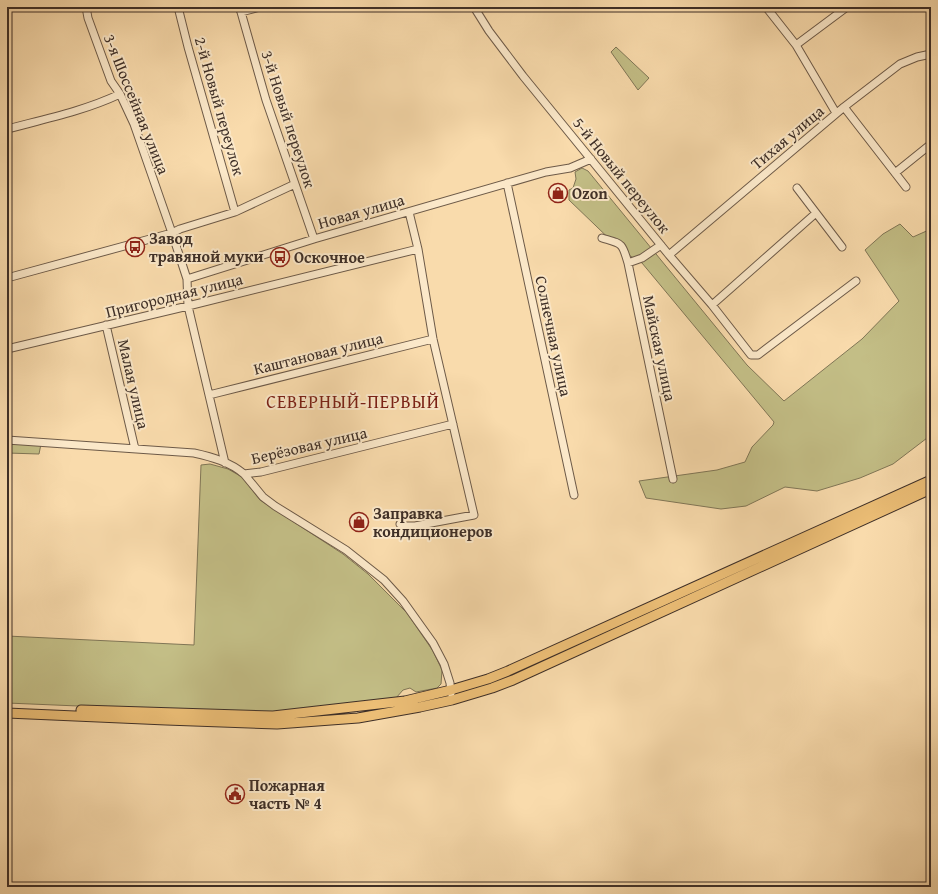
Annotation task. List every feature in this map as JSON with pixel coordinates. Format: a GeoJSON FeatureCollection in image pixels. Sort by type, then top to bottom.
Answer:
{"type":"FeatureCollection","features":[{"type":"Feature","properties":{"kind":"main road"},"geometry":{"type":"LineString","coordinates":[[7,707],[273,716],[405,701],[451,690],[488,679],[508,671],[931,480]]}},
{"type":"Feature","properties":{"kind":"main road"},"geometry":{"type":"LineString","coordinates":[[7,713],[277,724],[358,718],[452,700],[513,680],[931,489]]}},
{"type":"Feature","properties":{"kind":"street","name":"3-я Шоссейная улица"},"geometry":{"type":"LineString","coordinates":[[86,7],[88,18],[111,81],[120,94],[134,124],[172,233]]}},
{"type":"Feature","properties":{"kind":"street","name":"2-й Новый переулок"},"geometry":{"type":"LineString","coordinates":[[178,7],[192,62],[235,212]]}},
{"type":"Feature","properties":{"kind":"street"},"geometry":{"type":"LineString","coordinates":[[240,9],[260,7]]}},
{"type":"Feature","properties":{"kind":"street","name":"5-й Новый переулок"},"geometry":{"type":"LineString","coordinates":[[474,7],[489,31],[523,76],[669,255],[712,305],[751,355],[758,356],[856,281]]}},
{"type":"Feature","properties":{"kind":"street"},"geometry":{"type":"LineString","coordinates":[[766,7],[796,46],[836,113]]}},
{"type":"Feature","properties":{"kind":"street"},"geometry":{"type":"LineString","coordinates":[[796,46],[846,7]]}},
{"type":"Feature","properties":{"kind":"street","name":"3-й Новый переулок"},"geometry":{"type":"LineString","coordinates":[[240,9],[266,100],[314,239]]}},
{"type":"Feature","properties":{"kind":"street","name":"Тихая улица"},"geometry":{"type":"LineString","coordinates":[[669,255],[836,113],[900,64],[917,57],[931,54]]}},
{"type":"Feature","properties":{"kind":"street"},"geometry":{"type":"LineString","coordinates":[[7,129],[83,109],[102,103],[120,94]]}},
{"type":"Feature","properties":{"kind":"street"},"geometry":{"type":"LineString","coordinates":[[844,107],[906,187]]}},
{"type":"Feature","properties":{"kind":"street"},"geometry":{"type":"LineString","coordinates":[[895,173],[931,144]]}},
{"type":"Feature","properties":{"kind":"street","name":"Новая улица"},"geometry":{"type":"LineString","coordinates":[[186,280],[314,239],[546,172],[570,168],[591,159]]}},
{"type":"Feature","properties":{"kind":"street"},"geometry":{"type":"LineString","coordinates":[[7,278],[172,233],[180,228],[235,212],[295,184]]}},
{"type":"Feature","properties":{"kind":"street","name":"Солнечная улица"},"geometry":{"type":"LineString","coordinates":[[507,184],[574,495]]}},
{"type":"Feature","properties":{"kind":"street"},"geometry":{"type":"LineString","coordinates":[[797,188],[842,247]]}},
{"type":"Feature","properties":{"kind":"street"},"geometry":{"type":"LineString","coordinates":[[400,524],[406,526],[416,526],[474,515],[433,339],[418,249],[409,212]]}},
{"type":"Feature","properties":{"kind":"street"},"geometry":{"type":"LineString","coordinates":[[712,305],[816,213]]}},
{"type":"Feature","properties":{"kind":"street"},"geometry":{"type":"LineString","coordinates":[[172,233],[186,280],[188,306],[225,462]]}},
{"type":"Feature","properties":{"kind":"street","name":"Майская улица"},"geometry":{"type":"LineString","coordinates":[[602,238],[620,244],[623,248],[628,263],[673,479]]}},
{"type":"Feature","properties":{"kind":"street"},"geometry":{"type":"LineString","coordinates":[[628,263],[642,258],[661,245]]}},
{"type":"Feature","properties":{"kind":"street","name":"Пригородная улица"},"geometry":{"type":"LineString","coordinates":[[7,349],[418,249]]}},
{"type":"Feature","properties":{"kind":"street","name":"Малая улица"},"geometry":{"type":"LineString","coordinates":[[106,325],[135,449]]}},
{"type":"Feature","properties":{"kind":"street","name":"Каштановая улица"},"geometry":{"type":"LineString","coordinates":[[209,395],[433,339]]}},
{"type":"Feature","properties":{"kind":"street","name":"Берёзовая улица"},"geometry":{"type":"LineString","coordinates":[[7,440],[194,453],[225,462],[237,468],[244,474],[261,472],[453,424]]}},
{"type":"Feature","properties":{"kind":"street"},"geometry":{"type":"LineString","coordinates":[[244,474],[263,497],[346,550],[384,580],[407,607],[433,643],[444,664],[452,700]]}},
{"type":"Feature","properties":{"kind":"shaded area"},"geometry":{"type":"Polygon","coordinates":[[[616,47],[649,78],[638,90],[611,52],[616,47]]]}},
{"type":"Feature","properties":{"kind":"shaded area"},"geometry":{"type":"Polygon","coordinates":[[[582,168],[588,171],[747,365],[784,401],[862,339],[899,301],[865,250],[883,234],[900,224],[913,237],[931,229],[931,435],[893,464],[860,478],[817,491],[785,487],[746,506],[721,509],[646,498],[639,481],[717,470],[745,462],[752,447],[773,425],[774,422],[642,263],[622,251],[569,200],[569,190],[573,188],[576,179],[575,172],[582,168]]]}},
{"type":"Feature","properties":{"kind":"shaded area"},"geometry":{"type":"Polygon","coordinates":[[[7,442],[41,444],[39,454],[7,453],[7,442]]]}},
{"type":"Feature","properties":{"kind":"shaded area"},"geometry":{"type":"Polygon","coordinates":[[[210,464],[228,469],[242,477],[260,500],[343,554],[368,574],[407,613],[433,651],[442,670],[441,684],[437,688],[416,692],[410,688],[403,690],[396,698],[268,714],[7,703],[7,636],[194,645],[201,465],[210,464]]]}},
{"type":"Feature","properties":{"kind":"place","name":"Ozon"},"geometry":{"type":"Point","coordinates":[558,193]}},
{"type":"Feature","properties":{"kind":"place","name":"Завод травяной муки"},"geometry":{"type":"Point","coordinates":[135,247]}},
{"type":"Feature","properties":{"kind":"place","name":"Оскочное"},"geometry":{"type":"Point","coordinates":[280,257]}},
{"type":"Feature","properties":{"kind":"place","name":"Заправка кондиционеров"},"geometry":{"type":"Point","coordinates":[359,522]}},
{"type":"Feature","properties":{"kind":"place","name":"Пожарная часть № 4"},"geometry":{"type":"Point","coordinates":[235,794]}},
{"type":"Feature","properties":{"kind":"district","name":"СЕВЕРНЫЙ-ПЕРВЫЙ"},"geometry":{"type":"Point","coordinates":[353,402]}}]}
